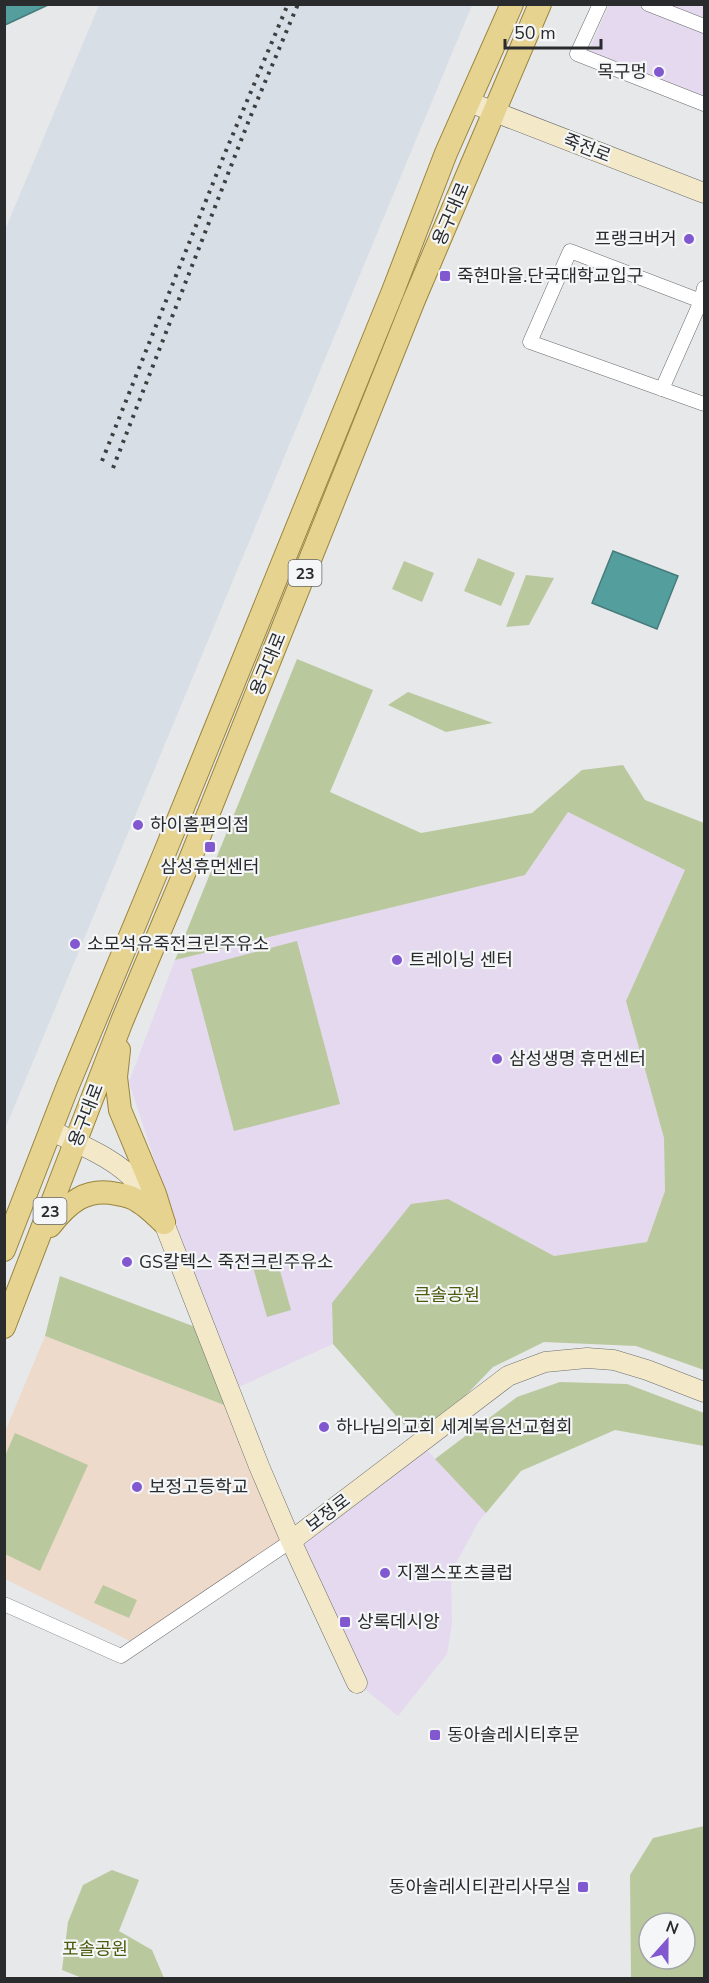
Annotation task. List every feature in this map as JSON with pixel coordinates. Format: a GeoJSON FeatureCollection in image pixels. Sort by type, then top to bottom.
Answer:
{"type":"FeatureCollection","features":[{"type":"Feature","properties":{"kind":"main road","name":"용구대로"},"geometry":{"type":"LineString","coordinates":[[4,1250],[50,1130],[384,313],[446,153],[512,4]]}},
{"type":"Feature","properties":{"kind":"main road","name":"용구대로"},"geometry":{"type":"LineString","coordinates":[[4,1327],[122,1021],[189,862],[414,300],[540,4]]}},
{"type":"Feature","properties":{"kind":"main road"},"geometry":{"type":"LineString","coordinates":[[122,1021],[116,1077],[118,1101],[155,1194],[164,1223]]}},
{"type":"Feature","properties":{"kind":"main road"},"geometry":{"type":"LineString","coordinates":[[24,1279],[16,1259],[43,1187],[38,1182],[30,1185]]}},
{"type":"Feature","properties":{"kind":"main road"},"geometry":{"type":"LineString","coordinates":[[39,1241],[63,1209],[77,1198],[91,1192],[114,1193],[130,1197],[164,1223]]}},
{"type":"Feature","properties":{"kind":"street"},"geometry":{"type":"LineString","coordinates":[[600,4],[578,54],[705,104]]}},
{"type":"Feature","properties":{"kind":"street"},"geometry":{"type":"LineString","coordinates":[[648,4],[705,26]]}},
{"type":"Feature","properties":{"kind":"street","name":"죽전로"},"geometry":{"type":"LineString","coordinates":[[469,102],[705,193]]}},
{"type":"Feature","properties":{"kind":"street"},"geometry":{"type":"LineString","coordinates":[[662,389],[703,295],[570,251],[530,342],[662,389],[705,404]]}},
{"type":"Feature","properties":{"kind":"street","name":"보정로"},"geometry":{"type":"LineString","coordinates":[[50,1130],[126,1171],[146,1194],[164,1223],[259,1466],[291,1540],[508,1376],[545,1362],[587,1358],[614,1360],[705,1392]]}},
{"type":"Feature","properties":{"kind":"street"},"geometry":{"type":"LineString","coordinates":[[4,1604],[121,1656],[291,1540],[357,1683]]}},
{"type":"Feature","properties":{"kind":"shaded area"},"geometry":{"type":"Polygon","coordinates":[[[99,5],[472,5],[5,1129],[5,230],[99,5]]]}},
{"type":"Feature","properties":{"kind":"shaded area"},"geometry":{"type":"Polygon","coordinates":[[[609,5],[704,5],[704,100],[587,55],[609,5]]]}},
{"type":"Feature","properties":{"kind":"shaded area"},"geometry":{"type":"Polygon","coordinates":[[[568,812],[685,870],[626,1001],[664,1138],[665,1191],[647,1242],[554,1256],[448,1199],[332,1303],[333,1344],[230,1391],[129,1082],[175,960],[525,875],[568,812]]]}},
{"type":"Feature","properties":{"kind":"shaded area","name":"보정고등학교"},"geometry":{"type":"Polygon","coordinates":[[[45,1336],[237,1410],[291,1541],[138,1645],[5,1579],[4,1434],[45,1336]]]}},
{"type":"Feature","properties":{"kind":"shaded area"},"geometry":{"type":"Polygon","coordinates":[[[420,1443],[486,1513],[479,1521],[451,1572],[452,1623],[447,1654],[398,1716],[357,1683],[291,1541],[420,1443]]]}},
{"type":"Feature","properties":{"kind":"green space"},"geometry":{"type":"Polygon","coordinates":[[[478,558],[515,573],[501,606],[464,591],[478,558]]]}},
{"type":"Feature","properties":{"kind":"green space"},"geometry":{"type":"Polygon","coordinates":[[[404,561],[434,573],[422,602],[392,589],[404,561]]]}},
{"type":"Feature","properties":{"kind":"green space"},"geometry":{"type":"Polygon","coordinates":[[[526,575],[554,578],[529,625],[506,627],[526,575]]]}},
{"type":"Feature","properties":{"kind":"green space","name":"큰솔공원"},"geometry":{"type":"Polygon","coordinates":[[[297,659],[373,690],[330,792],[421,833],[532,813],[582,770],[623,765],[645,800],[704,823],[704,1370],[636,1346],[544,1342],[493,1367],[420,1443],[333,1344],[332,1303],[411,1204],[448,1199],[554,1256],[647,1242],[665,1191],[664,1138],[626,1001],[685,870],[568,812],[525,875],[175,960],[297,659]]]}},
{"type":"Feature","properties":{"kind":"green space"},"geometry":{"type":"Polygon","coordinates":[[[408,692],[493,723],[446,732],[388,705],[408,692]]]}},
{"type":"Feature","properties":{"kind":"green space"},"geometry":{"type":"Polygon","coordinates":[[[297,941],[340,1104],[234,1131],[191,969],[297,941]]]}},
{"type":"Feature","properties":{"kind":"green space"},"geometry":{"type":"Polygon","coordinates":[[[277,1260],[291,1310],[267,1317],[253,1267],[277,1260]]]}},
{"type":"Feature","properties":{"kind":"green space"},"geometry":{"type":"Polygon","coordinates":[[[60,1276],[206,1331],[237,1410],[45,1336],[60,1276]]]}},
{"type":"Feature","properties":{"kind":"green space"},"geometry":{"type":"Polygon","coordinates":[[[560,1382],[627,1384],[704,1413],[704,1446],[615,1430],[521,1471],[486,1513],[435,1459],[517,1397],[560,1382]]]}},
{"type":"Feature","properties":{"kind":"green space"},"geometry":{"type":"Polygon","coordinates":[[[15,1433],[88,1465],[40,1571],[5,1554],[5,1456],[15,1433]]]}},
{"type":"Feature","properties":{"kind":"green space"},"geometry":{"type":"Polygon","coordinates":[[[103,1585],[137,1600],[129,1618],[94,1603],[103,1585]]]}},
{"type":"Feature","properties":{"kind":"green space"},"geometry":{"type":"Polygon","coordinates":[[[704,1826],[704,1978],[631,1978],[630,1875],[653,1838],[704,1826]]]}},
{"type":"Feature","properties":{"kind":"green space","name":"포솔공원"},"geometry":{"type":"Polygon","coordinates":[[[112,1870],[139,1880],[119,1931],[152,1950],[164,1978],[82,1978],[62,1970],[68,1922],[83,1885],[112,1870]]]}},
{"type":"Feature","properties":{"kind":"water"},"geometry":{"type":"Polygon","coordinates":[[[5,4],[48,4],[48,5],[5,25],[5,4]]]}},
{"type":"Feature","properties":{"kind":"water"},"geometry":{"type":"Polygon","coordinates":[[[613,551],[678,576],[657,629],[592,603],[613,551]]]}},
{"type":"Feature","properties":{"kind":"railway"},"geometry":{"type":"LineString","coordinates":[[102,461],[225,153],[288,4]]}},
{"type":"Feature","properties":{"kind":"railway"},"geometry":{"type":"LineString","coordinates":[[113,468],[249,120],[298,4]]}},
{"type":"Feature","properties":{"kind":"place","name":"목구멍"},"geometry":{"type":"Point","coordinates":[659,72]}},
{"type":"Feature","properties":{"kind":"place","name":"프랭크버거"},"geometry":{"type":"Point","coordinates":[689,239]}},
{"type":"Feature","properties":{"kind":"place","name":"죽현마을.단국대학교입구"},"geometry":{"type":"Point","coordinates":[445,276]}},
{"type":"Feature","properties":{"kind":"place","name":"하이홈편의점"},"geometry":{"type":"Point","coordinates":[138,825]}},
{"type":"Feature","properties":{"kind":"place","name":"삼성휴먼센터"},"geometry":{"type":"Point","coordinates":[210,847]}},
{"type":"Feature","properties":{"kind":"place","name":"소모석유죽전크린주유소"},"geometry":{"type":"Point","coordinates":[75,944]}},
{"type":"Feature","properties":{"kind":"place","name":"트레이닝 센터"},"geometry":{"type":"Point","coordinates":[397,960]}},
{"type":"Feature","properties":{"kind":"place","name":"삼성생명 휴먼센터"},"geometry":{"type":"Point","coordinates":[497,1059]}},
{"type":"Feature","properties":{"kind":"place","name":"GS칼텍스 죽전크린주유소"},"geometry":{"type":"Point","coordinates":[127,1262]}},
{"type":"Feature","properties":{"kind":"place","name":"하나님의교회 세계복음선교협회"},"geometry":{"type":"Point","coordinates":[324,1427]}},
{"type":"Feature","properties":{"kind":"place","name":"보정고등학교"},"geometry":{"type":"Point","coordinates":[137,1487]}},
{"type":"Feature","properties":{"kind":"place","name":"지젤스포츠클럽"},"geometry":{"type":"Point","coordinates":[385,1573]}},
{"type":"Feature","properties":{"kind":"place","name":"상록데시앙"},"geometry":{"type":"Point","coordinates":[345,1622]}},
{"type":"Feature","properties":{"kind":"place","name":"동아솔레시티후문"},"geometry":{"type":"Point","coordinates":[435,1735]}},
{"type":"Feature","properties":{"kind":"place","name":"동아솔레시티관리사무실"},"geometry":{"type":"Point","coordinates":[583,1887]}}]}
